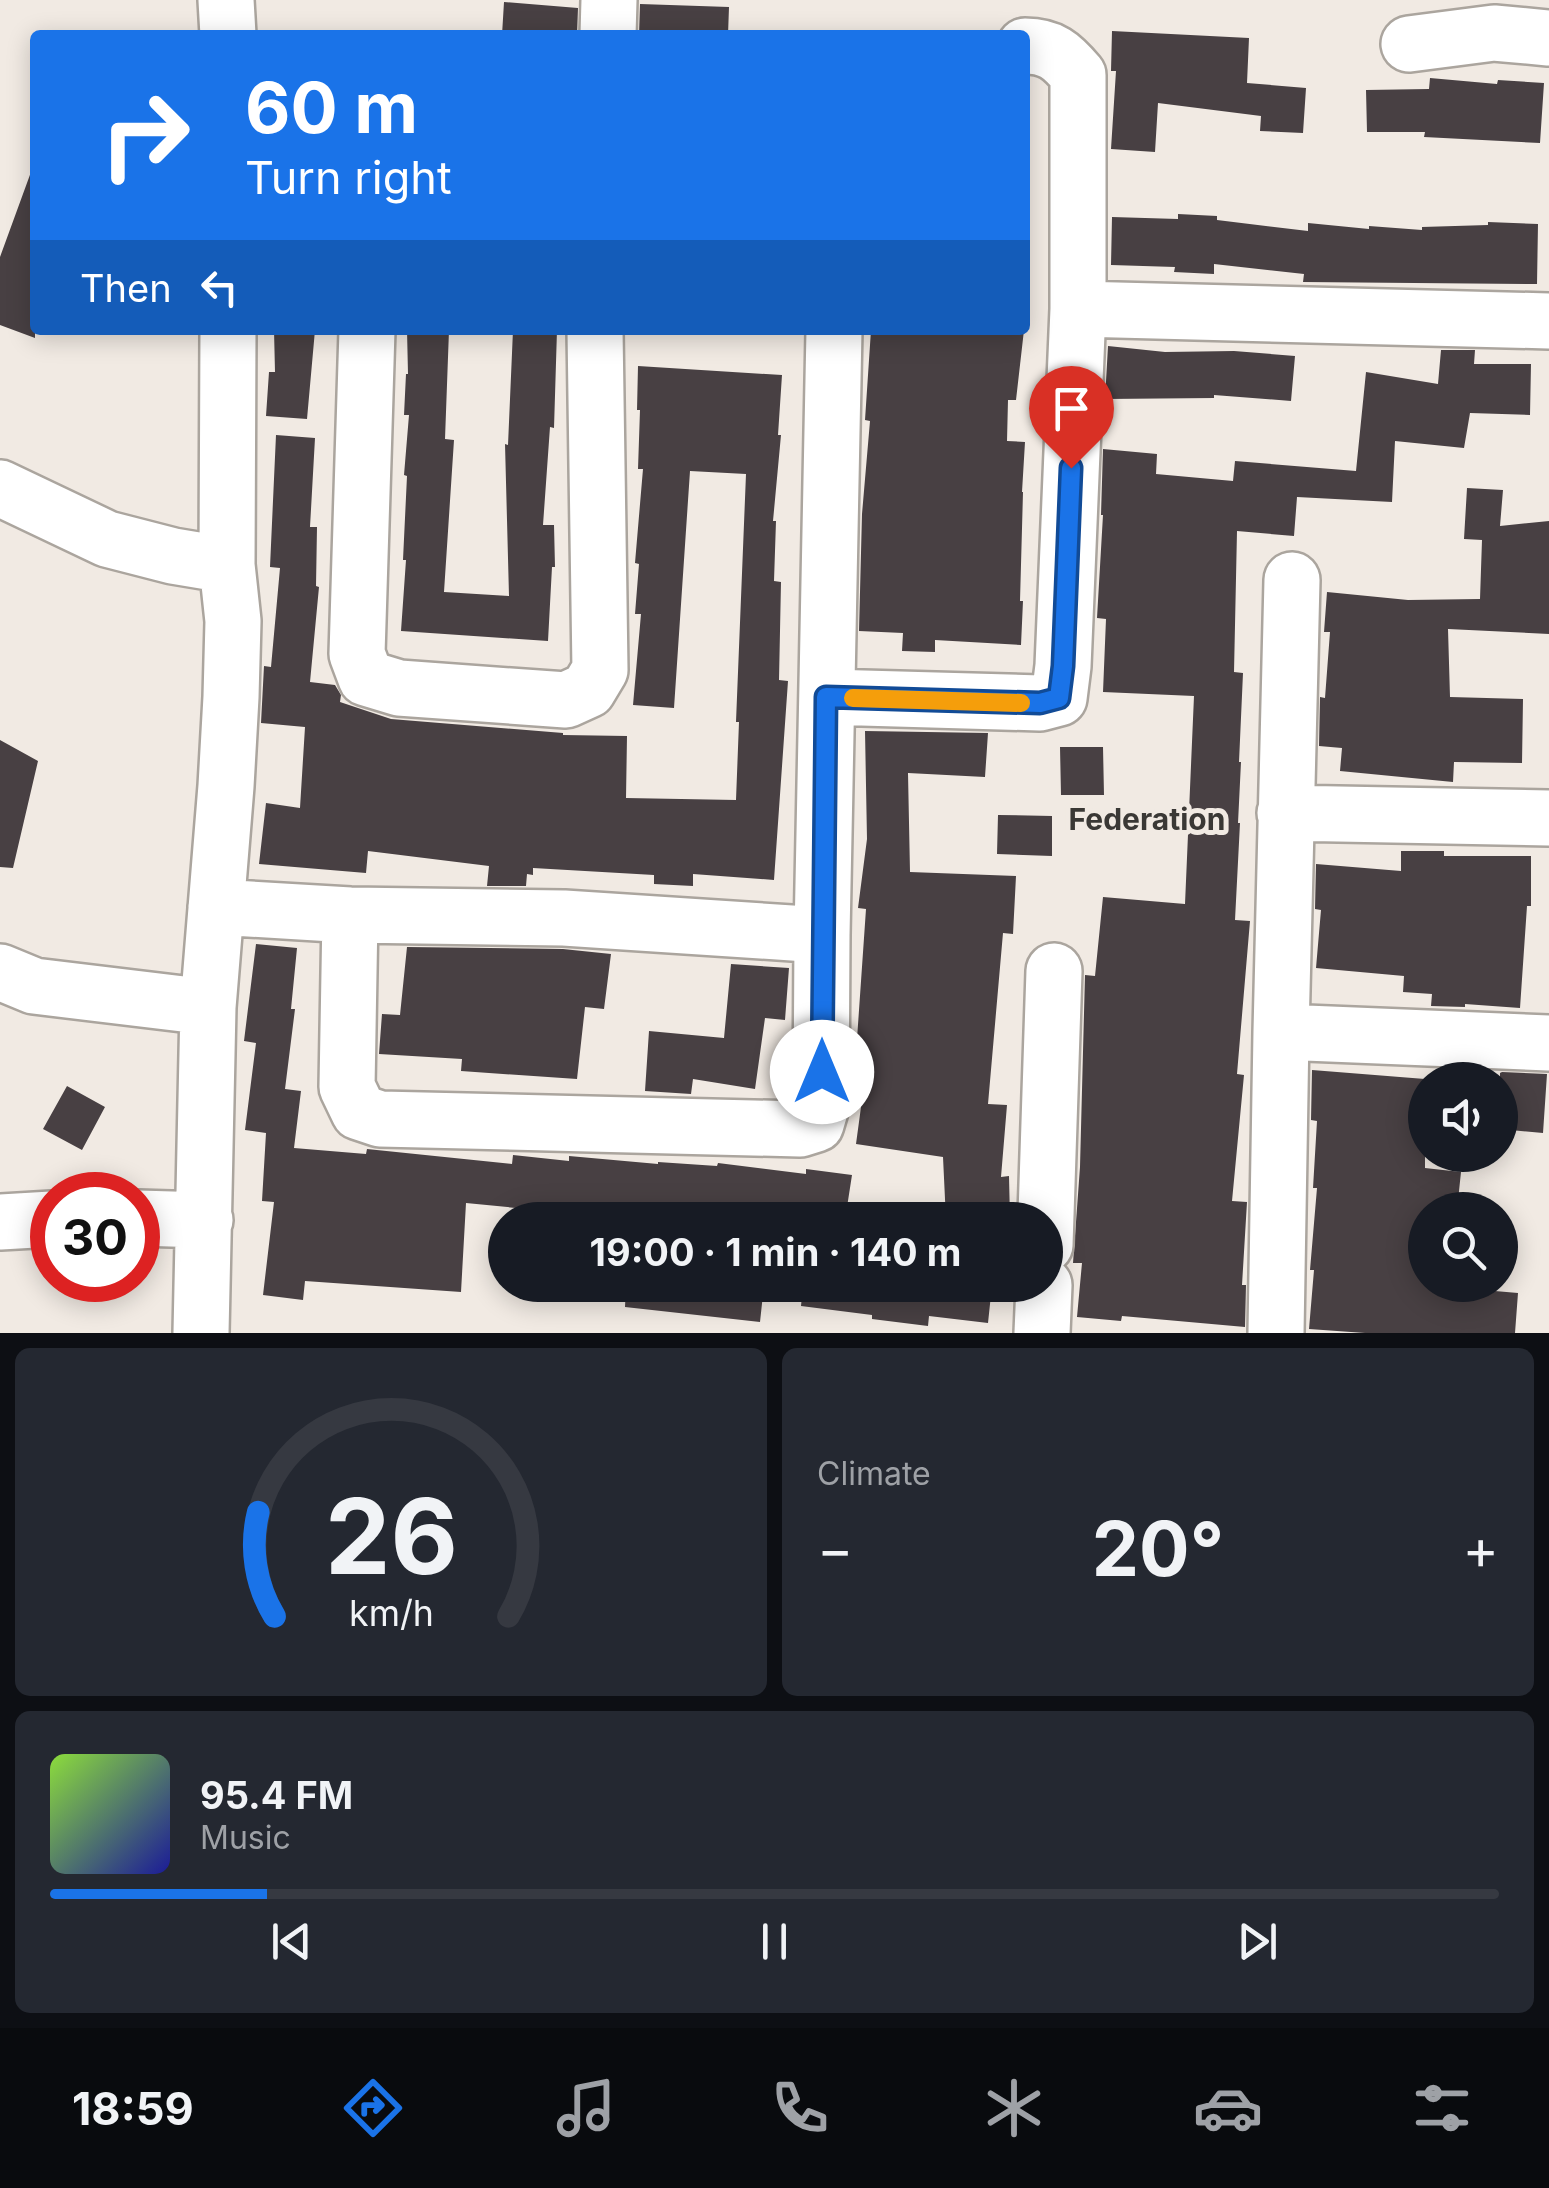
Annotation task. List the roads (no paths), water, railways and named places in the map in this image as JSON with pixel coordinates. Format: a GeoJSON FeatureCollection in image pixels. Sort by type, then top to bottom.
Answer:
{"type":"FeatureCollection","features":[{"type":"Feature","properties":{"kind":"street"},"geometry":{"type":"LineString","coordinates":[[226,0],[228,30]]}},
{"type":"Feature","properties":{"kind":"street"},"geometry":{"type":"LineString","coordinates":[[608,30],[609,0]]}},
{"type":"Feature","properties":{"kind":"street"},"geometry":{"type":"LineString","coordinates":[[1408,44],[1494,34],[1549,38]]}},
{"type":"Feature","properties":{"kind":"street"},"geometry":{"type":"LineString","coordinates":[[826,697],[1040,703],[1059,698],[1078,310],[1078,75],[1064,58],[1041,46],[1030,46]]}},
{"type":"Feature","properties":{"kind":"street"},"geometry":{"type":"LineString","coordinates":[[1078,310],[1549,321]]}},
{"type":"Feature","properties":{"kind":"street"},"geometry":{"type":"LineString","coordinates":[[201,1333],[208,1006],[231,696],[228,335]]}},
{"type":"Feature","properties":{"kind":"street"},"geometry":{"type":"LineString","coordinates":[[367,335],[358,654],[366,678],[399,688],[566,700],[588,690],[600,670],[594,335]]}},
{"type":"Feature","properties":{"kind":"street"},"geometry":{"type":"LineString","coordinates":[[350,914],[348,1088],[359,1112],[380,1119],[800,1129],[816,1124],[822,1107],[826,697],[821,335]]}},
{"type":"Feature","properties":{"kind":"street"},"geometry":{"type":"LineString","coordinates":[[0,488],[107,539],[227,566]]}},
{"type":"Feature","properties":{"kind":"street"},"geometry":{"type":"LineString","coordinates":[[1276,1333],[1292,580]]}},
{"type":"Feature","properties":{"kind":"street"},"geometry":{"type":"LineString","coordinates":[[1285,813],[1549,818]]}},
{"type":"Feature","properties":{"kind":"street"},"geometry":{"type":"LineString","coordinates":[[216,907],[564,918],[822,935]]}},
{"type":"Feature","properties":{"kind":"street"},"geometry":{"type":"LineString","coordinates":[[1046,1202],[1054,971]]}},
{"type":"Feature","properties":{"kind":"street"},"geometry":{"type":"LineString","coordinates":[[0,972],[34,986],[208,1006]]}},
{"type":"Feature","properties":{"kind":"street"},"geometry":{"type":"LineString","coordinates":[[1280,1032],[1549,1044]]}},
{"type":"Feature","properties":{"kind":"street"},"geometry":{"type":"LineString","coordinates":[[160,1219],[205,1220]]}},
{"type":"Feature","properties":{"kind":"street"},"geometry":{"type":"LineString","coordinates":[[0,1222],[30,1220]]}},
{"type":"Feature","properties":{"kind":"street"},"geometry":{"type":"LineString","coordinates":[[1042,1333],[1043,1302]]}},
{"type":"Feature","properties":{"kind":"district","name":"Federation"},"geometry":{"type":"Point","coordinates":[1147,820]}}]}
